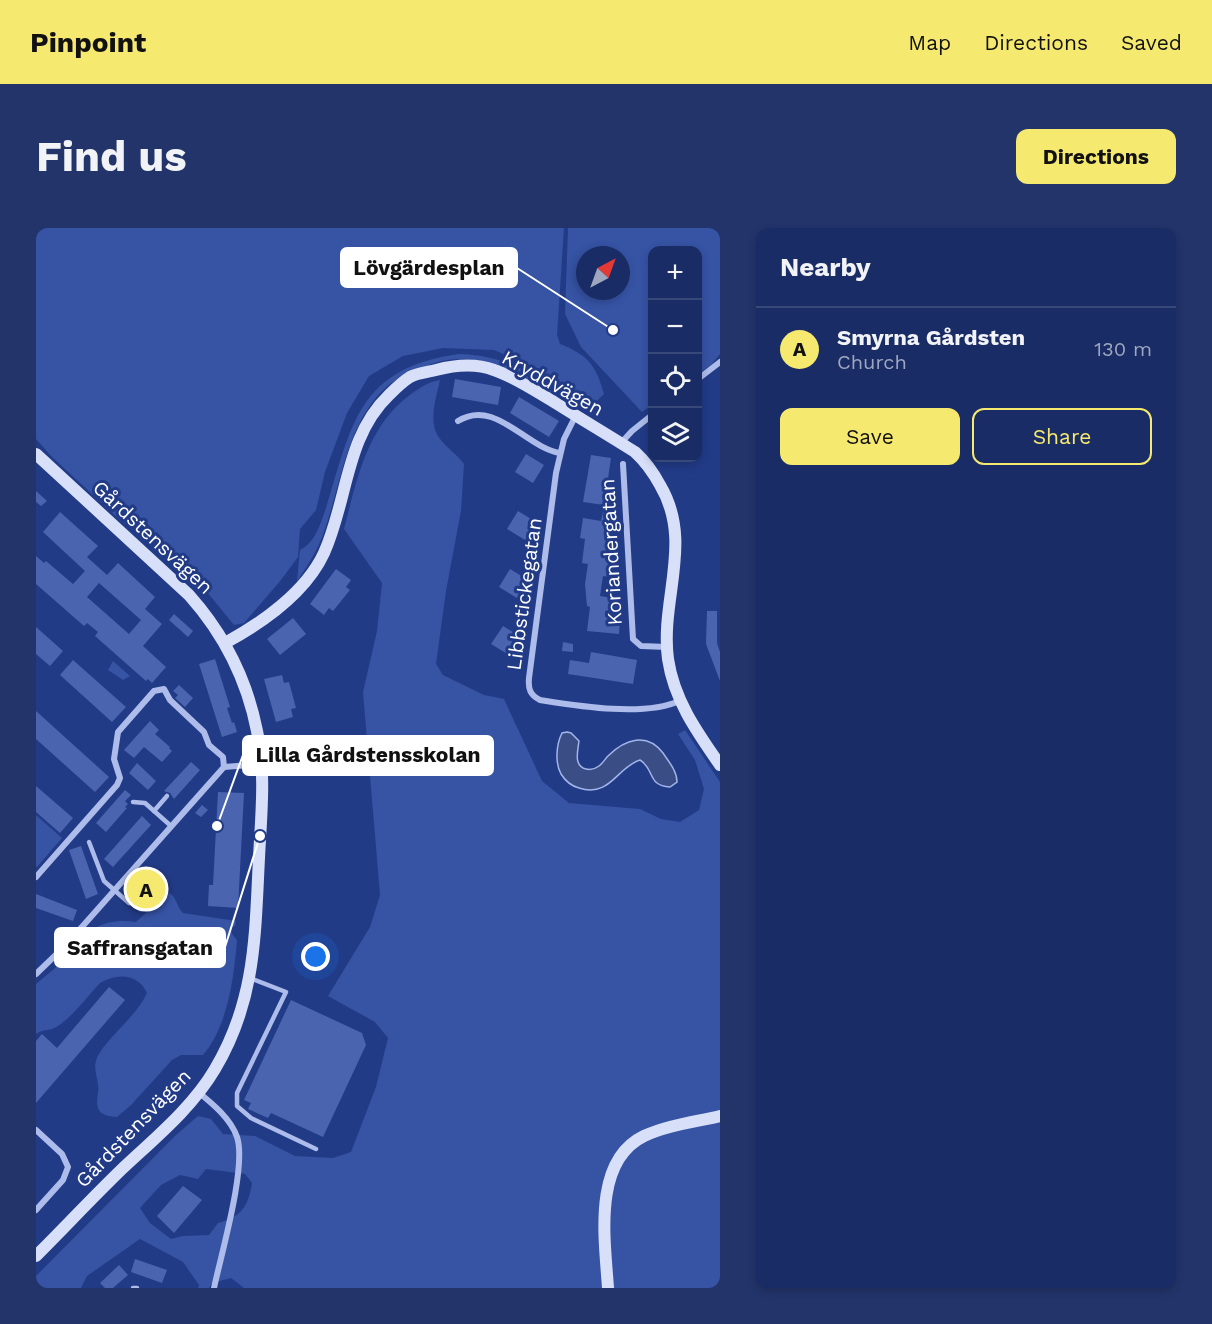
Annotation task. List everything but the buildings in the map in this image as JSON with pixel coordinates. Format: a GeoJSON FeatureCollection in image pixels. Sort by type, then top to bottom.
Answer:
{"type":"FeatureCollection","features":[{"type":"Feature","properties":{"kind":"street"},"geometry":{"type":"LineString","coordinates":[[702,377],[720,362]]}},
{"type":"Feature","properties":{"kind":"street","name":"Kryddvägen"},"geometry":{"type":"LineString","coordinates":[[225,643],[256,624],[280,605],[301,587],[310,575],[324,553],[358,440],[369,418],[385,399],[411,377],[461,365],[492,369],[508,375],[621,443],[646,462],[663,491],[673,517],[676,549],[667,621],[667,646],[671,676],[679,701],[689,720],[720,765]]}},
{"type":"Feature","properties":{"kind":"street"},"geometry":{"type":"LineString","coordinates":[[458,421],[468,415],[492,416],[546,448],[560,453]]}},
{"type":"Feature","properties":{"kind":"street","name":"Libbstickegatan"},"geometry":{"type":"LineString","coordinates":[[576,415],[560,453],[529,690],[540,700],[639,710],[659,708],[679,701]]}},
{"type":"Feature","properties":{"kind":"street"},"geometry":{"type":"LineString","coordinates":[[621,443],[648,418]]}},
{"type":"Feature","properties":{"kind":"street","name":"Gårdstensvägen"},"geometry":{"type":"LineString","coordinates":[[36,454],[189,595],[205,614],[225,643],[244,687],[257,730],[263,764],[255,933],[250,978],[242,1009],[228,1046],[214,1071],[165,1129],[36,1256]]}},
{"type":"Feature","properties":{"kind":"street","name":"Koriandergatan"},"geometry":{"type":"LineString","coordinates":[[623,464],[633,639],[641,646],[667,646]]}},
{"type":"Feature","properties":{"kind":"street"},"geometry":{"type":"LineString","coordinates":[[36,877],[117,785],[120,778],[114,759],[118,732],[154,691],[164,689],[170,700],[204,732],[209,745],[223,757],[224,767]]}},
{"type":"Feature","properties":{"kind":"street"},"geometry":{"type":"LineString","coordinates":[[36,974],[65,946],[224,767],[263,764]]}},
{"type":"Feature","properties":{"kind":"street"},"geometry":{"type":"LineString","coordinates":[[198,1092],[227,1120],[238,1138],[235,1191],[214,1288]]}},
{"type":"Feature","properties":{"kind":"street"},"geometry":{"type":"LineString","coordinates":[[608,1288],[606,1191],[617,1160],[633,1143],[651,1134],[720,1116]]}},
{"type":"Feature","properties":{"kind":"street"},"geometry":{"type":"LineString","coordinates":[[36,1130],[62,1154],[68,1167],[63,1180],[36,1210]]}},
{"type":"Feature","properties":{"kind":"lane"},"geometry":{"type":"LineString","coordinates":[[154,811],[167,796]]}},
{"type":"Feature","properties":{"kind":"lane"},"geometry":{"type":"LineString","coordinates":[[133,802],[145,803],[171,826]]}},
{"type":"Feature","properties":{"kind":"lane"},"geometry":{"type":"LineString","coordinates":[[89,842],[104,881],[129,903]]}},
{"type":"Feature","properties":{"kind":"lane"},"geometry":{"type":"LineString","coordinates":[[250,978],[286,992],[237,1093],[237,1106],[251,1118],[316,1149]]}},
{"type":"Feature","properties":{"kind":"shaded area"},"geometry":{"type":"Polygon","coordinates":[[[36,228],[564,228],[557,335],[560,344],[578,352],[594,368],[604,394],[596,402],[534,367],[494,350],[443,348],[403,356],[369,376],[347,413],[325,472],[316,510],[300,529],[298,557],[244,623],[234,625],[207,592],[178,564],[120,520],[52,457],[36,439],[36,228]]]}},
{"type":"Feature","properties":{"kind":"shaded area"},"geometry":{"type":"Polygon","coordinates":[[[568,228],[720,228],[720,354],[711,365],[702,371],[702,246],[648,246],[648,408],[642,412],[581,347],[565,314],[568,228]]]}},
{"type":"Feature","properties":{"kind":"shaded area"},"geometry":{"type":"Polygon","coordinates":[[[459,354],[486,357],[509,364],[554,387],[556,395],[506,369],[473,360],[456,359],[438,362],[390,384],[376,398],[355,432],[323,536],[297,581],[300,550],[314,537],[319,526],[344,450],[364,405],[379,387],[399,372],[425,361],[459,354]]]}},
{"type":"Feature","properties":{"kind":"shaded area"},"geometry":{"type":"Polygon","coordinates":[[[440,380],[435,403],[434,427],[441,440],[464,464],[461,511],[446,591],[436,664],[443,675],[484,695],[504,699],[542,781],[569,803],[640,809],[661,819],[680,822],[699,810],[704,789],[695,760],[678,734],[685,730],[720,782],[720,1288],[244,1288],[231,1278],[212,1283],[209,1288],[198,1288],[199,1285],[183,1262],[140,1239],[87,1276],[81,1288],[36,1288],[36,1276],[176,1135],[198,1116],[211,1119],[223,1134],[255,1136],[295,1156],[333,1158],[351,1152],[376,1087],[388,1038],[375,1022],[328,996],[370,927],[380,895],[363,692],[377,631],[382,583],[344,529],[359,473],[374,438],[396,407],[411,394],[440,380]],[[206,1169],[198,1179],[180,1175],[161,1185],[140,1208],[150,1223],[171,1239],[209,1235],[218,1223],[238,1214],[246,1204],[252,1183],[245,1174],[206,1169]]]}},
{"type":"Feature","properties":{"kind":"shaded area"},"geometry":{"type":"Polygon","coordinates":[[[113,661],[130,676],[123,680],[108,670],[113,661]]]}},
{"type":"Feature","properties":{"kind":"shaded area"},"geometry":{"type":"Polygon","coordinates":[[[567,732],[579,741],[577,757],[579,765],[586,769],[596,768],[622,745],[643,740],[657,746],[663,753],[674,770],[677,782],[670,787],[658,784],[640,760],[598,789],[590,790],[574,786],[561,774],[557,759],[560,738],[562,733],[567,732]]]}},
{"type":"Feature","properties":{"kind":"shaded area"},"geometry":{"type":"Polygon","coordinates":[[[36,815],[62,838],[37,867],[36,866],[36,815]]]}},
{"type":"Feature","properties":{"kind":"shaded area"},"geometry":{"type":"Polygon","coordinates":[[[170,893],[183,913],[236,921],[235,926],[231,928],[237,940],[234,970],[224,1016],[212,1043],[203,1055],[181,1055],[172,1060],[117,1117],[106,1115],[100,1111],[97,1104],[98,1089],[95,1068],[98,1055],[133,1014],[147,993],[143,986],[133,978],[120,976],[107,980],[100,983],[64,1022],[55,1028],[36,1034],[36,984],[95,928],[115,922],[136,922],[166,894],[170,893]]]}},
{"type":"Feature","properties":{"kind":"place","name":"Lövgärdesplan"},"geometry":{"type":"Point","coordinates":[613,330]}},
{"type":"Feature","properties":{"kind":"place","name":"Lilla Gårdstensskolan"},"geometry":{"type":"Point","coordinates":[217,826]}},
{"type":"Feature","properties":{"kind":"place","name":"Saffransgatan"},"geometry":{"type":"Point","coordinates":[260,836]}},
{"type":"Feature","properties":{"kind":"place","name":"Smyrna Gårdsten"},"geometry":{"type":"Point","coordinates":[146,889]}}]}
